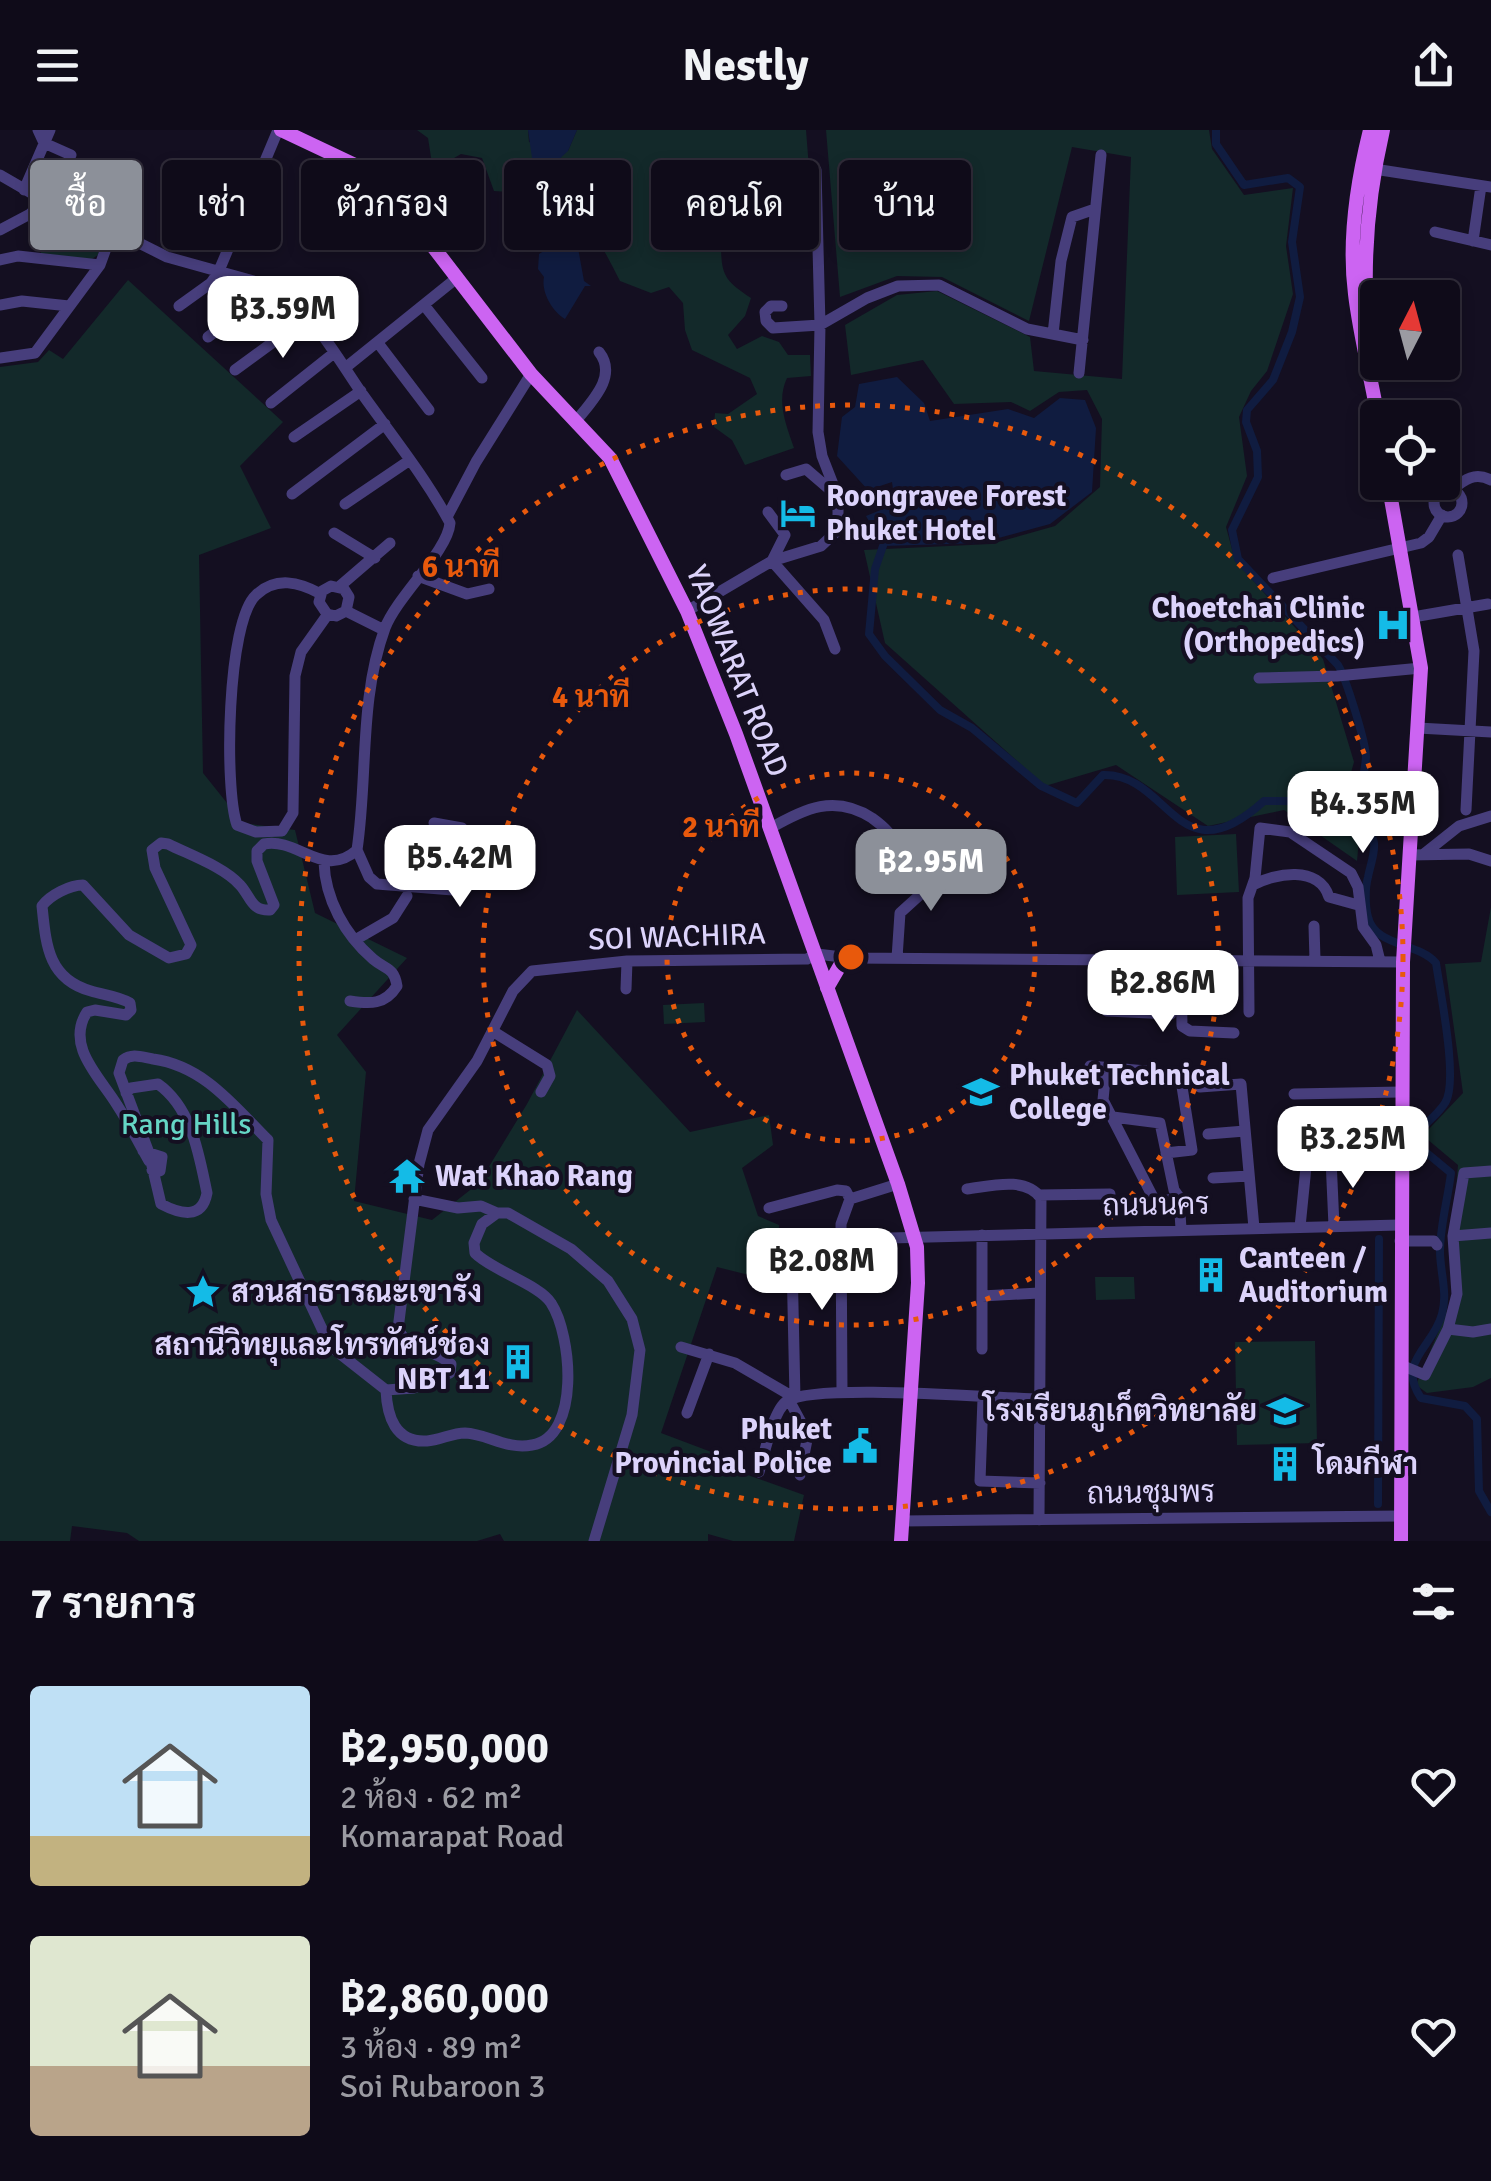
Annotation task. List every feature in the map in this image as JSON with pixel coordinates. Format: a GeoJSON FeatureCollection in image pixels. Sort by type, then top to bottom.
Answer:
{"type":"FeatureCollection","features":[{"type":"Feature","properties":{"kind":"main road","name":"YAOWARAT ROAD"},"geometry":{"type":"LineString","coordinates":[[280,130],[344,160]]}},
{"type":"Feature","properties":{"kind":"main road"},"geometry":{"type":"LineString","coordinates":[[1360,294],[1353,250],[1361,166],[1370,130]]}},
{"type":"Feature","properties":{"kind":"main road"},"geometry":{"type":"LineString","coordinates":[[1362,280],[1374,169],[1383,130]]}},
{"type":"Feature","properties":{"kind":"main road","name":"YAOWARAT ROAD"},"geometry":{"type":"LineString","coordinates":[[437,250],[531,374],[610,458],[687,611],[817,954],[898,1184],[914,1236],[919,1270],[901,1541]]}},
{"type":"Feature","properties":{"kind":"main road"},"geometry":{"type":"LineString","coordinates":[[1391,500],[1421,668],[1417,854],[1404,949],[1400,1233],[1402,1541]]}},
{"type":"Feature","properties":{"kind":"main road"},"geometry":{"type":"LineString","coordinates":[[827,988],[845,958]]}},
{"type":"Feature","properties":{"kind":"street"},"geometry":{"type":"LineString","coordinates":[[179,306],[211,283],[218,272],[280,130]]}},
{"type":"Feature","properties":{"kind":"street"},"geometry":{"type":"LineString","coordinates":[[24,190],[44,134],[71,155]]}},
{"type":"Feature","properties":{"kind":"street"},"geometry":{"type":"LineString","coordinates":[[1079,373],[1100,156]]}},
{"type":"Feature","properties":{"kind":"street"},"geometry":{"type":"LineString","coordinates":[[1374,169],[1486,186],[1473,241]]}},
{"type":"Feature","properties":{"kind":"street"},"geometry":{"type":"LineString","coordinates":[[1,178],[30,193]]}},
{"type":"Feature","properties":{"kind":"street"},"geometry":{"type":"LineString","coordinates":[[1053,334],[1061,262],[1072,217],[1094,210]]}},
{"type":"Feature","properties":{"kind":"street"},"geometry":{"type":"LineString","coordinates":[[0,230],[30,214]]}},
{"type":"Feature","properties":{"kind":"street"},"geometry":{"type":"LineString","coordinates":[[1434,232],[1491,245]]}},
{"type":"Feature","properties":{"kind":"street"},"geometry":{"type":"LineString","coordinates":[[142,244],[167,257],[275,287],[286,294],[345,368],[447,517],[450,531],[399,599],[384,630],[368,695],[357,850],[369,878],[377,884],[453,890],[462,828],[434,823]]}},
{"type":"Feature","properties":{"kind":"street"},"geometry":{"type":"LineString","coordinates":[[0,358],[35,353],[100,265],[105,250]]}},
{"type":"Feature","properties":{"kind":"street"},"geometry":{"type":"LineString","coordinates":[[687,611],[772,561],[821,546],[838,530],[838,497],[822,456],[818,432],[818,250]]}},
{"type":"Feature","properties":{"kind":"street"},"geometry":{"type":"LineString","coordinates":[[0,260],[18,256],[100,265]]}},
{"type":"Feature","properties":{"kind":"street"},"geometry":{"type":"LineString","coordinates":[[345,368],[458,277]]}},
{"type":"Feature","properties":{"kind":"street"},"geometry":{"type":"LineString","coordinates":[[782,306],[771,306],[766,312],[766,321],[773,328],[820,325],[867,298],[898,286],[939,285],[1026,329],[1083,340]]}},
{"type":"Feature","properties":{"kind":"street"},"geometry":{"type":"LineString","coordinates":[[208,337],[275,287]]}},
{"type":"Feature","properties":{"kind":"street"},"geometry":{"type":"LineString","coordinates":[[0,305],[22,301],[69,306]]}},
{"type":"Feature","properties":{"kind":"street"},"geometry":{"type":"LineString","coordinates":[[424,305],[482,378]]}},
{"type":"Feature","properties":{"kind":"street"},"geometry":{"type":"LineString","coordinates":[[235,370],[306,318]]}},
{"type":"Feature","properties":{"kind":"street"},"geometry":{"type":"LineString","coordinates":[[378,342],[429,410]]}},
{"type":"Feature","properties":{"kind":"street"},"geometry":{"type":"LineString","coordinates":[[576,421],[594,399],[606,374],[606,361],[599,352]]}},
{"type":"Feature","properties":{"kind":"street"},"geometry":{"type":"LineString","coordinates":[[270,403],[334,353]]}},
{"type":"Feature","properties":{"kind":"street"},"geometry":{"type":"LineString","coordinates":[[447,517],[531,374]]}},
{"type":"Feature","properties":{"kind":"street"},"geometry":{"type":"LineString","coordinates":[[294,437],[361,391]]}},
{"type":"Feature","properties":{"kind":"street"},"geometry":{"type":"LineString","coordinates":[[292,494],[384,424]]}},
{"type":"Feature","properties":{"kind":"street"},"geometry":{"type":"LineString","coordinates":[[345,504],[410,460]]}},
{"type":"Feature","properties":{"kind":"street"},"geometry":{"type":"LineString","coordinates":[[786,475],[806,470],[838,497]]}},
{"type":"Feature","properties":{"kind":"street"},"geometry":{"type":"LineString","coordinates":[[1460,484],[1471,476],[1491,480]]}},
{"type":"Feature","properties":{"kind":"street"},"geometry":{"type":"LineString","coordinates":[[1434,500],[1434,507],[1442,515],[1454,515],[1460,509],[1460,500]]}},
{"type":"Feature","properties":{"kind":"street"},"geometry":{"type":"LineString","coordinates":[[768,512],[785,535],[772,561]]}},
{"type":"Feature","properties":{"kind":"street"},"geometry":{"type":"LineString","coordinates":[[1273,578],[1400,548],[1429,537],[1442,515]]}},
{"type":"Feature","properties":{"kind":"street"},"geometry":{"type":"LineString","coordinates":[[334,533],[375,558]]}},
{"type":"Feature","properties":{"kind":"street"},"geometry":{"type":"LineString","coordinates":[[320,594],[340,586],[390,543]]}},
{"type":"Feature","properties":{"kind":"street"},"geometry":{"type":"LineString","coordinates":[[1458,554],[1474,663],[1466,810]]}},
{"type":"Feature","properties":{"kind":"street"},"geometry":{"type":"LineString","coordinates":[[772,561],[824,620],[835,649]]}},
{"type":"Feature","properties":{"kind":"street"},"geometry":{"type":"LineString","coordinates":[[418,576],[466,594],[489,589]]}},
{"type":"Feature","properties":{"kind":"street"},"geometry":{"type":"LineString","coordinates":[[320,594],[300,582],[274,584],[254,596],[245,615],[236,645],[233,678],[229,790],[237,825],[256,832],[282,831],[293,813],[295,676],[301,652],[328,614]]}},
{"type":"Feature","properties":{"kind":"street"},"geometry":{"type":"LineString","coordinates":[[340,586],[349,597],[346,611]]}},
{"type":"Feature","properties":{"kind":"street"},"geometry":{"type":"LineString","coordinates":[[320,594],[320,608],[328,614],[336,616],[346,611]]}},
{"type":"Feature","properties":{"kind":"street"},"geometry":{"type":"LineString","coordinates":[[1414,617],[1488,604]]}},
{"type":"Feature","properties":{"kind":"street"},"geometry":{"type":"LineString","coordinates":[[346,611],[384,630]]}},
{"type":"Feature","properties":{"kind":"street"},"geometry":{"type":"LineString","coordinates":[[1259,678],[1341,676],[1421,668]]}},
{"type":"Feature","properties":{"kind":"street"},"geometry":{"type":"LineString","coordinates":[[1418,728],[1491,732]]}},
{"type":"Feature","properties":{"kind":"street"},"geometry":{"type":"LineString","coordinates":[[770,829],[806,811],[848,805],[880,824],[895,840],[897,847],[893,852]]}},
{"type":"Feature","properties":{"kind":"street"},"geometry":{"type":"LineString","coordinates":[[1417,854],[1459,826],[1491,816]]}},
{"type":"Feature","properties":{"kind":"street"},"geometry":{"type":"LineString","coordinates":[[1250,1012],[1248,898],[1253,885],[1258,829],[1275,828],[1298,836],[1352,874],[1358,887],[1363,927],[1376,945],[1380,961]]}},
{"type":"Feature","properties":{"kind":"street"},"geometry":{"type":"LineString","coordinates":[[148,1159],[117,1103],[88,1064],[79,1040],[80,1023],[87,1012],[126,1014],[131,1010],[130,1003],[63,979],[50,959],[42,906],[75,885],[84,885],[129,935],[169,958],[186,954],[191,945],[155,868],[152,850],[161,843],[239,883],[253,905],[261,910],[270,910],[274,905],[258,861],[257,850],[264,844],[285,843],[324,862],[350,857],[357,850]]}},
{"type":"Feature","properties":{"kind":"street"},"geometry":{"type":"LineString","coordinates":[[1417,854],[1468,854],[1491,861]]}},
{"type":"Feature","properties":{"kind":"street"},"geometry":{"type":"LineString","coordinates":[[324,862],[324,881],[334,910],[376,962],[391,967],[397,986],[389,998],[371,1004],[350,1001]]}},
{"type":"Feature","properties":{"kind":"street"},"geometry":{"type":"LineString","coordinates":[[897,958],[900,913],[922,893],[922,869]]}},
{"type":"Feature","properties":{"kind":"street"},"geometry":{"type":"LineString","coordinates":[[1253,885],[1276,875],[1312,878],[1327,889],[1328,896],[1358,905]]}},
{"type":"Feature","properties":{"kind":"street"},"geometry":{"type":"LineString","coordinates":[[355,940],[394,918],[407,896]]}},
{"type":"Feature","properties":{"kind":"street"},"geometry":{"type":"LineString","coordinates":[[1314,926],[1315,960]]}},
{"type":"Feature","properties":{"kind":"street","name":"SOI WACHIRA"},"geometry":{"type":"LineString","coordinates":[[386,1390],[414,1388],[450,1373],[451,1364],[443,1357],[412,1346],[398,1329],[414,1199],[428,1130],[494,1032],[513,991],[532,971],[627,961],[807,959],[817,954],[845,958],[1380,961],[1404,949]]}},
{"type":"Feature","properties":{"kind":"street"},"geometry":{"type":"LineString","coordinates":[[1100,959],[1102,1001],[1107,1010],[1171,1014]]}},
{"type":"Feature","properties":{"kind":"street"},"geometry":{"type":"LineString","coordinates":[[1181,959],[1182,1026],[1190,1032],[1234,1034]]}},
{"type":"Feature","properties":{"kind":"street"},"geometry":{"type":"LineString","coordinates":[[626,988],[627,961]]}},
{"type":"Feature","properties":{"kind":"street"},"geometry":{"type":"LineString","coordinates":[[494,1032],[546,1065],[550,1076],[541,1092]]}},
{"type":"Feature","properties":{"kind":"street"},"geometry":{"type":"LineString","coordinates":[[129,1088],[158,1084],[186,1116],[201,1162],[207,1200],[192,1214],[172,1210],[161,1204],[129,1088],[119,1066],[128,1056],[182,1066],[206,1079],[268,1140],[266,1194],[271,1220],[330,1346],[386,1390],[388,1419],[402,1435],[426,1442],[461,1432],[503,1445],[532,1445],[550,1438],[558,1424],[568,1389],[567,1355],[562,1327],[550,1300],[475,1252],[474,1243],[482,1224],[498,1213]]}},
{"type":"Feature","properties":{"kind":"street"},"geometry":{"type":"LineString","coordinates":[[1090,1066],[1180,1074],[1192,1150],[1166,1153]]}},
{"type":"Feature","properties":{"kind":"street"},"geometry":{"type":"LineString","coordinates":[[1106,1068],[1103,1100],[1156,1203],[1175,1195]]}},
{"type":"Feature","properties":{"kind":"street"},"geometry":{"type":"LineString","coordinates":[[1200,1087],[1241,1084],[1254,1228]]}},
{"type":"Feature","properties":{"kind":"street"},"geometry":{"type":"LineString","coordinates":[[1294,1094],[1401,1092]]}},
{"type":"Feature","properties":{"kind":"street"},"geometry":{"type":"LineString","coordinates":[[1113,1117],[1160,1122],[1175,1195],[1177,1229]]}},
{"type":"Feature","properties":{"kind":"street"},"geometry":{"type":"LineString","coordinates":[[1208,1134],[1245,1131]]}},
{"type":"Feature","properties":{"kind":"street"},"geometry":{"type":"LineString","coordinates":[[1300,1227],[1308,1148]]}},
{"type":"Feature","properties":{"kind":"street"},"geometry":{"type":"LineString","coordinates":[[1330,1159],[1334,1226]]}},
{"type":"Feature","properties":{"kind":"street"},"geometry":{"type":"LineString","coordinates":[[1402,1366],[1426,1375],[1448,1329],[1457,1294],[1448,1244],[1464,1172],[1491,1171]]}},
{"type":"Feature","properties":{"kind":"street"},"geometry":{"type":"LineString","coordinates":[[1212,1178],[1249,1176]]}},
{"type":"Feature","properties":{"kind":"street"},"geometry":{"type":"LineString","coordinates":[[850,1199],[898,1184]]}},
{"type":"Feature","properties":{"kind":"street"},"geometry":{"type":"LineString","coordinates":[[967,1189],[1018,1185],[1038,1194],[1040,1520]]}},
{"type":"Feature","properties":{"kind":"street"},"geometry":{"type":"LineString","coordinates":[[769,1208],[837,1190],[846,1191],[850,1199],[841,1224],[842,1392]]}},
{"type":"Feature","properties":{"kind":"street"},"geometry":{"type":"LineString","coordinates":[[1038,1194],[1110,1194]]}},
{"type":"Feature","properties":{"kind":"street"},"geometry":{"type":"LineString","coordinates":[[414,1199],[458,1208],[482,1206],[508,1214],[571,1250],[608,1281],[632,1319],[640,1350],[632,1415],[594,1541]]}},
{"type":"Feature","properties":{"kind":"street","name":"ถนนนคร"},"geometry":{"type":"LineString","coordinates":[[843,1235],[1334,1226],[1400,1233],[1448,1244],[1491,1233]]}},
{"type":"Feature","properties":{"kind":"street"},"geometry":{"type":"LineString","coordinates":[[982,1235],[982,1349]]}},
{"type":"Feature","properties":{"kind":"street"},"geometry":{"type":"LineString","coordinates":[[792,1260],[792,1399],[808,1435],[800,1475]]}},
{"type":"Feature","properties":{"kind":"street"},"geometry":{"type":"LineString","coordinates":[[982,1296],[1039,1293]]}},
{"type":"Feature","properties":{"kind":"street"},"geometry":{"type":"LineString","coordinates":[[1448,1329],[1491,1329]]}},
{"type":"Feature","properties":{"kind":"street"},"geometry":{"type":"LineString","coordinates":[[681,1347],[734,1363],[792,1399]]}},
{"type":"Feature","properties":{"kind":"street"},"geometry":{"type":"LineString","coordinates":[[687,1413],[710,1354]]}},
{"type":"Feature","properties":{"kind":"street"},"geometry":{"type":"LineString","coordinates":[[759,1472],[780,1408],[792,1399],[842,1392],[1040,1399]]}},
{"type":"Feature","properties":{"kind":"street"},"geometry":{"type":"LineString","coordinates":[[983,1398],[980,1481],[1040,1483]]}},
{"type":"Feature","properties":{"kind":"street","name":"ถนนชุมพร"},"geometry":{"type":"LineString","coordinates":[[902,1521],[1401,1516]]}},
{"type":"Feature","properties":{"kind":"green space"},"geometry":{"type":"Polygon","coordinates":[[[417,130],[528,130],[529,142],[568,151],[577,130],[806,130],[808,160],[651,160],[651,250],[721,250],[726,276],[751,298],[745,316],[728,335],[737,349],[762,336],[779,342],[788,355],[810,355],[811,376],[787,378],[782,395],[794,448],[745,465],[732,440],[714,427],[715,413],[728,414],[757,394],[750,378],[692,350],[685,330],[683,303],[669,287],[651,293],[620,281],[603,250],[631,250],[631,160],[504,160],[504,191],[494,191],[482,158],[461,154],[450,160],[431,160],[428,138],[417,130]]]}},
{"type":"Feature","properties":{"kind":"green space"},"geometry":{"type":"Polygon","coordinates":[[[826,130],[1209,130],[1212,149],[1244,195],[1293,188],[1286,246],[1293,294],[1267,371],[1251,391],[1239,417],[1247,476],[1226,527],[1235,560],[1323,659],[1354,762],[1341,808],[1344,829],[1360,830],[1357,861],[1284,810],[1208,826],[1116,765],[1045,786],[885,643],[864,550],[991,544],[1055,526],[1100,487],[1102,419],[1087,390],[1059,392],[1030,411],[1011,402],[954,404],[923,360],[851,375],[845,325],[897,295],[937,291],[1030,337],[1034,371],[1122,379],[1131,157],[1072,147],[1029,321],[942,277],[897,276],[840,297],[826,130]]]}},
{"type":"Feature","properties":{"kind":"green space"},"geometry":{"type":"Polygon","coordinates":[[[41,250],[99,250],[92,259],[41,254],[41,250]]]}},
{"type":"Feature","properties":{"kind":"green space","name":"Rang Hills"},"geometry":{"type":"Polygon","coordinates":[[[128,280],[283,422],[240,466],[271,528],[199,555],[203,773],[243,823],[295,830],[315,913],[407,958],[337,1035],[366,1072],[354,1201],[432,1220],[479,1183],[577,1010],[690,1132],[769,1115],[773,1145],[742,1168],[758,1216],[779,1225],[777,1267],[757,1277],[717,1267],[661,1433],[730,1459],[742,1473],[804,1495],[794,1541],[733,1541],[708,1534],[708,1541],[504,1541],[500,1534],[477,1541],[139,1541],[127,1533],[72,1526],[70,1541],[0,1541],[0,367],[38,362],[49,350],[63,359],[128,280]]]}},
{"type":"Feature","properties":{"kind":"green space"},"geometry":{"type":"Polygon","coordinates":[[[1236,834],[1239,892],[1177,895],[1175,837],[1236,834]]]}},
{"type":"Feature","properties":{"kind":"green space"},"geometry":{"type":"Polygon","coordinates":[[[471,837],[491,841],[483,876],[464,871],[471,837]]]}},
{"type":"Feature","properties":{"kind":"green space"},"geometry":{"type":"Polygon","coordinates":[[[1491,907],[1491,1378],[1473,1387],[1427,1393],[1416,1385],[1453,1297],[1452,1240],[1458,1165],[1427,1139],[1428,1130],[1463,1093],[1445,964],[1481,962],[1491,907]]]}},
{"type":"Feature","properties":{"kind":"green space"},"geometry":{"type":"Polygon","coordinates":[[[704,1003],[705,1022],[664,1024],[663,1005],[704,1003]]]}},
{"type":"Feature","properties":{"kind":"green space"},"geometry":{"type":"Polygon","coordinates":[[[1095,1277],[1134,1277],[1135,1299],[1096,1300],[1095,1277]]]}},
{"type":"Feature","properties":{"kind":"green space"},"geometry":{"type":"Polygon","coordinates":[[[1315,1341],[1317,1443],[1237,1445],[1235,1342],[1315,1341]]]}},
{"type":"Feature","properties":{"kind":"green space"},"geometry":{"type":"Polygon","coordinates":[[[1110,1401],[1146,1403],[1145,1424],[1109,1423],[1110,1401]]]}},
{"type":"Feature","properties":{"kind":"water"},"geometry":{"type":"Polygon","coordinates":[[[528,130],[577,130],[568,151],[558,160],[532,158],[528,130]]]}},
{"type":"Feature","properties":{"kind":"water"},"geometry":{"type":"Polygon","coordinates":[[[545,250],[578,250],[584,281],[591,286],[585,286],[565,319],[548,301],[544,277],[538,269],[539,254],[545,250]]]}},
{"type":"Feature","properties":{"kind":"water"},"geometry":{"type":"Polygon","coordinates":[[[897,377],[924,403],[930,421],[1008,409],[1034,418],[1060,398],[1085,400],[1096,428],[1092,492],[1050,524],[980,543],[883,546],[866,516],[895,504],[892,482],[868,490],[837,456],[842,417],[855,407],[859,384],[897,377]]]}},
{"type":"Feature","properties":{"kind":"waterway"},"geometry":{"type":"LineString","coordinates":[[1216,130],[1216,144],[1244,185],[1288,178],[1300,187],[1292,242],[1300,297],[1292,332],[1273,380],[1247,410],[1246,422],[1257,451],[1258,477],[1232,530],[1238,559],[1338,665],[1346,683],[1366,757],[1350,821],[1373,840],[1366,897],[1372,927],[1436,963],[1449,1057],[1449,1092],[1442,1107],[1419,1131],[1422,1149],[1451,1173],[1440,1241],[1444,1298],[1437,1326],[1412,1374],[1421,1398],[1465,1406],[1477,1419],[1479,1491],[1491,1512]]}},
{"type":"Feature","properties":{"kind":"waterway"},"geometry":{"type":"LineString","coordinates":[[883,546],[875,569],[869,634],[885,656],[940,710],[972,728],[1041,786],[1077,803],[1103,775],[1126,779],[1192,827],[1212,830],[1235,822],[1264,801],[1296,801],[1350,821]]}},
{"type":"Feature","properties":{"kind":"waterway"},"geometry":{"type":"LineString","coordinates":[[1378,1504],[1379,1239]]}},
{"type":"Feature","properties":{"kind":"place","name":"Roongravee Forest Phuket Hotel"},"geometry":{"type":"Point","coordinates":[798,513]}},
{"type":"Feature","properties":{"kind":"place","name":"Choetchai Clinic (Orthopedics)"},"geometry":{"type":"Point","coordinates":[1393,625]}},
{"type":"Feature","properties":{"kind":"place","name":"Phuket Technical College"},"geometry":{"type":"Point","coordinates":[981,1092]}},
{"type":"Feature","properties":{"kind":"place","name":"Wat Khao Rang"},"geometry":{"type":"Point","coordinates":[407,1176]}},
{"type":"Feature","properties":{"kind":"place","name":"Canteen / Auditorium"},"geometry":{"type":"Point","coordinates":[1211,1275]}},
{"type":"Feature","properties":{"kind":"place","name":"สวนสาธารณะเขารัง"},"geometry":{"type":"Point","coordinates":[203,1292]}},
{"type":"Feature","properties":{"kind":"place","name":"สถานีวิทยุและโทรทัศน์ช่อง NBT 11"},"geometry":{"type":"Point","coordinates":[518,1362]}},
{"type":"Feature","properties":{"kind":"place","name":"โรงเรียนภูเก็ตวิทยาลัย"},"geometry":{"type":"Point","coordinates":[1285,1411]}},
{"type":"Feature","properties":{"kind":"place","name":"Phuket Provincial Police"},"geometry":{"type":"Point","coordinates":[860,1446]}},
{"type":"Feature","properties":{"kind":"place","name":"โดมกีฬา"},"geometry":{"type":"Point","coordinates":[1285,1464]}}]}
